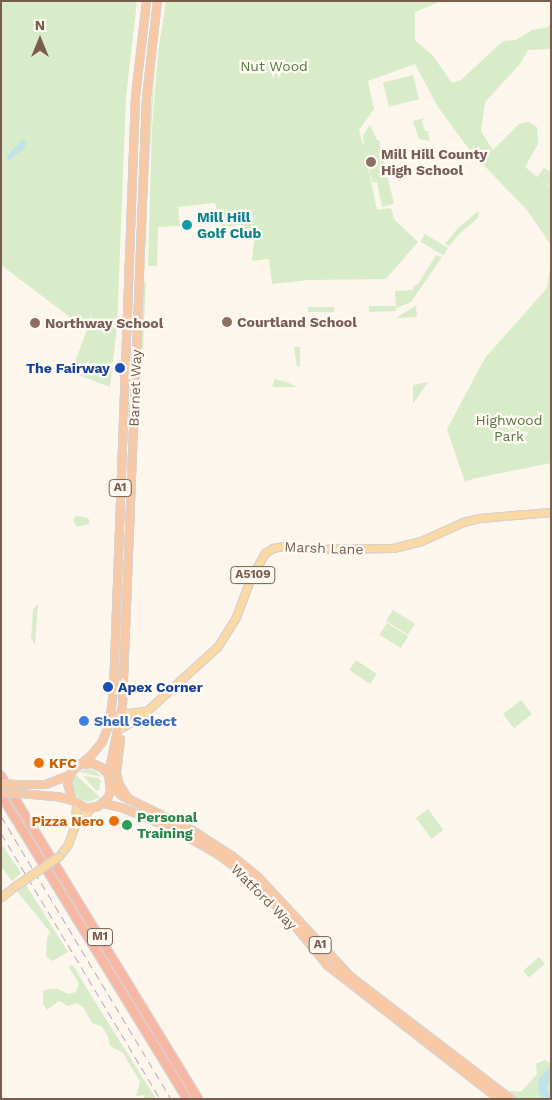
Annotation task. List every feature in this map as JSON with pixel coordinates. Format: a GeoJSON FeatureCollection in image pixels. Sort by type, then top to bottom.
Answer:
{"type":"FeatureCollection","features":[{"type":"Feature","properties":{"kind":"highway","name":"Barnet Way"},"geometry":{"type":"LineString","coordinates":[[80,764],[102,740],[108,723],[113,682],[136,96],[146,1]]}},
{"type":"Feature","properties":{"kind":"highway","name":"Barnet Way"},"geometry":{"type":"LineString","coordinates":[[108,774],[121,714],[146,97],[156,1]]}},
{"type":"Feature","properties":{"kind":"highway","name":"A1"},"geometry":{"type":"LineString","coordinates":[[119,729],[121,736],[116,773],[119,784],[128,799]]}},
{"type":"Feature","properties":{"kind":"highway"},"geometry":{"type":"LineString","coordinates":[[1,783],[46,784],[68,775],[80,764],[92,763],[101,767],[108,774],[111,784],[107,798],[103,803],[92,808],[57,796],[20,793],[1,794]]}},
{"type":"Feature","properties":{"kind":"highway"},"geometry":{"type":"LineString","coordinates":[[68,775],[67,785],[74,802]]}},
{"type":"Feature","properties":{"kind":"highway","name":"M1"},"geometry":{"type":"LineString","coordinates":[[1,776],[198,1099]]}},
{"type":"Feature","properties":{"kind":"highway","name":"A1"},"geometry":{"type":"LineString","coordinates":[[111,784],[128,799]]}},
{"type":"Feature","properties":{"kind":"highway","name":"M1"},"geometry":{"type":"LineString","coordinates":[[1,794],[187,1099]]}},
{"type":"Feature","properties":{"kind":"highway","name":"Watford Way"},"geometry":{"type":"LineString","coordinates":[[128,799],[192,830],[231,855],[258,877],[350,976],[511,1099]]}},
{"type":"Feature","properties":{"kind":"highway","name":"Watford Way"},"geometry":{"type":"LineString","coordinates":[[103,803],[121,807],[172,828],[216,853],[235,867],[286,915],[327,965],[499,1099]]}},
{"type":"Feature","properties":{"kind":"main road","name":"Marsh Lane"},"geometry":{"type":"LineString","coordinates":[[119,729],[140,717],[218,646],[236,617],[251,577],[264,553],[272,548],[283,546],[301,549],[393,548],[421,541],[463,522],[479,518],[551,512]]}},
{"type":"Feature","properties":{"kind":"main road"},"geometry":{"type":"LineString","coordinates":[[108,723],[121,714],[145,711]]}},
{"type":"Feature","properties":{"kind":"main road"},"geometry":{"type":"LineString","coordinates":[[1,897],[59,856],[68,844],[75,825],[74,802]]}},
{"type":"Feature","properties":{"kind":"main road"},"geometry":{"type":"LineString","coordinates":[[75,825],[92,808]]}},
{"type":"Feature","properties":{"kind":"green space"},"geometry":{"type":"Polygon","coordinates":[[[1,1],[137,1],[126,97],[117,327],[110,387],[71,372],[87,330],[1,265],[1,1]]]}},
{"type":"Feature","properties":{"kind":"green space","name":"Nut Wood"},"geometry":{"type":"Polygon","coordinates":[[[166,1],[442,1],[415,12],[415,40],[433,56],[452,83],[461,80],[503,41],[516,40],[532,30],[548,27],[551,22],[551,49],[528,50],[520,64],[485,102],[481,131],[493,150],[519,124],[528,122],[537,127],[538,144],[525,167],[537,177],[544,168],[551,172],[551,187],[540,180],[551,188],[551,245],[527,210],[471,152],[438,107],[415,64],[368,81],[374,109],[359,130],[363,144],[363,135],[370,125],[377,140],[379,140],[394,204],[382,207],[377,182],[372,182],[365,152],[377,210],[391,208],[395,220],[418,242],[386,279],[309,280],[272,284],[269,259],[252,261],[254,240],[242,225],[222,227],[215,203],[178,207],[180,226],[158,227],[157,266],[148,266],[152,128],[158,52],[166,1]]]}},
{"type":"Feature","properties":{"kind":"green space"},"geometry":{"type":"Polygon","coordinates":[[[157,29],[147,204],[147,268],[146,170],[157,29]]]}},
{"type":"Feature","properties":{"kind":"green space"},"geometry":{"type":"Polygon","coordinates":[[[413,75],[419,99],[389,107],[383,82],[413,75]]]}},
{"type":"Feature","properties":{"kind":"green space"},"geometry":{"type":"Polygon","coordinates":[[[424,118],[422,121],[425,131],[428,131],[430,141],[419,139],[413,121],[424,118]]]}},
{"type":"Feature","properties":{"kind":"green space"},"geometry":{"type":"Polygon","coordinates":[[[479,212],[478,218],[460,233],[449,246],[445,244],[457,229],[479,212]]]}},
{"type":"Feature","properties":{"kind":"green space"},"geometry":{"type":"Polygon","coordinates":[[[425,234],[448,248],[444,256],[420,242],[425,234]]]}},
{"type":"Feature","properties":{"kind":"green space"},"geometry":{"type":"Polygon","coordinates":[[[436,255],[442,257],[411,302],[396,308],[396,311],[369,312],[369,306],[396,306],[395,291],[413,290],[413,286],[418,284],[436,255]]]}},
{"type":"Feature","properties":{"kind":"green space","name":"Highwood Park"},"geometry":{"type":"Polygon","coordinates":[[[551,260],[551,463],[465,482],[447,429],[485,358],[547,288],[551,260]]]}},
{"type":"Feature","properties":{"kind":"green space"},"geometry":{"type":"Polygon","coordinates":[[[146,280],[143,349],[145,352],[140,346],[143,284],[146,280]]]}},
{"type":"Feature","properties":{"kind":"green space"},"geometry":{"type":"Polygon","coordinates":[[[416,305],[417,317],[396,318],[412,308],[416,305]]]}},
{"type":"Feature","properties":{"kind":"green space"},"geometry":{"type":"Polygon","coordinates":[[[308,307],[334,307],[334,312],[308,312],[308,307]]]}},
{"type":"Feature","properties":{"kind":"green space"},"geometry":{"type":"Polygon","coordinates":[[[331,321],[331,326],[310,326],[311,322],[331,321]]]}},
{"type":"Feature","properties":{"kind":"green space"},"geometry":{"type":"Polygon","coordinates":[[[294,347],[300,347],[300,366],[297,367],[294,347]]]}},
{"type":"Feature","properties":{"kind":"green space"},"geometry":{"type":"Polygon","coordinates":[[[275,379],[289,383],[297,387],[272,387],[275,379]]]}},
{"type":"Feature","properties":{"kind":"green space"},"geometry":{"type":"Polygon","coordinates":[[[428,382],[415,401],[413,403],[413,385],[428,382]]]}},
{"type":"Feature","properties":{"kind":"green space"},"geometry":{"type":"Polygon","coordinates":[[[76,516],[89,519],[89,524],[77,527],[73,520],[76,516]]]}},
{"type":"Feature","properties":{"kind":"green space"},"geometry":{"type":"Polygon","coordinates":[[[38,603],[35,645],[31,637],[33,610],[38,603]]]}},
{"type":"Feature","properties":{"kind":"green space"},"geometry":{"type":"Polygon","coordinates":[[[393,610],[415,624],[408,635],[386,621],[393,610]]]}},
{"type":"Feature","properties":{"kind":"green space"},"geometry":{"type":"Polygon","coordinates":[[[387,623],[408,636],[401,648],[380,635],[387,623]]]}},
{"type":"Feature","properties":{"kind":"green space"},"geometry":{"type":"Polygon","coordinates":[[[356,660],[377,674],[370,684],[349,670],[356,660]]]}},
{"type":"Feature","properties":{"kind":"green space"},"geometry":{"type":"Polygon","coordinates":[[[521,700],[532,714],[514,728],[503,714],[521,700]]]}},
{"type":"Feature","properties":{"kind":"green space"},"geometry":{"type":"Polygon","coordinates":[[[86,769],[94,770],[102,777],[79,772],[86,769]]]}},
{"type":"Feature","properties":{"kind":"green space"},"geometry":{"type":"Polygon","coordinates":[[[76,775],[100,797],[88,802],[78,798],[72,785],[76,775]]]}},
{"type":"Feature","properties":{"kind":"green space"},"geometry":{"type":"Polygon","coordinates":[[[83,776],[98,778],[101,781],[99,790],[97,791],[83,776]]]}},
{"type":"Feature","properties":{"kind":"green space"},"geometry":{"type":"Polygon","coordinates":[[[428,809],[444,830],[432,839],[416,818],[428,809]]]}},
{"type":"Feature","properties":{"kind":"green space"},"geometry":{"type":"Polygon","coordinates":[[[1,843],[21,873],[12,881],[1,866],[1,843]]]}},
{"type":"Feature","properties":{"kind":"green space"},"geometry":{"type":"Polygon","coordinates":[[[26,885],[68,952],[52,961],[46,956],[47,938],[50,932],[17,891],[26,885]]]}},
{"type":"Feature","properties":{"kind":"green space"},"geometry":{"type":"Polygon","coordinates":[[[539,957],[545,964],[529,978],[523,971],[539,957]]]}},
{"type":"Feature","properties":{"kind":"green space"},"geometry":{"type":"Polygon","coordinates":[[[73,965],[156,1099],[144,1099],[145,1095],[136,1096],[140,1082],[123,1053],[110,1046],[108,1036],[101,1026],[92,1023],[84,1008],[77,1003],[68,1006],[59,1001],[47,1010],[43,1004],[43,991],[58,989],[68,994],[76,992],[79,984],[69,967],[73,965]]]}},
{"type":"Feature","properties":{"kind":"green space"},"geometry":{"type":"Polygon","coordinates":[[[545,1060],[551,1063],[551,1099],[511,1099],[500,1090],[521,1092],[537,1074],[536,1064],[545,1060]]]}},
{"type":"Feature","properties":{"kind":"water"},"geometry":{"type":"Polygon","coordinates":[[[23,139],[26,143],[24,149],[9,160],[6,157],[23,139]]]}},
{"type":"Feature","properties":{"kind":"waterway"},"geometry":{"type":"LineString","coordinates":[[546,1099],[542,1089],[543,1080],[551,1071]]}},
{"type":"Feature","properties":{"kind":"railway"},"geometry":{"type":"LineString","coordinates":[[1,816],[171,1099]]}},
{"type":"Feature","properties":{"kind":"railway"},"geometry":{"type":"LineString","coordinates":[[1,833],[160,1099]]}},
{"type":"Feature","properties":{"kind":"place","name":"Mill Hill County High School"},"geometry":{"type":"Point","coordinates":[371,162]}},
{"type":"Feature","properties":{"kind":"place","name":"Mill Hill Golf Club"},"geometry":{"type":"Point","coordinates":[187,225]}},
{"type":"Feature","properties":{"kind":"place","name":"Courtland School"},"geometry":{"type":"Point","coordinates":[227,322]}},
{"type":"Feature","properties":{"kind":"place","name":"Northway School"},"geometry":{"type":"Point","coordinates":[35,323]}},
{"type":"Feature","properties":{"kind":"place","name":"The Fairway"},"geometry":{"type":"Point","coordinates":[120,368]}},
{"type":"Feature","properties":{"kind":"place","name":"Apex Corner"},"geometry":{"type":"Point","coordinates":[108,687]}},
{"type":"Feature","properties":{"kind":"place","name":"Shell Select"},"geometry":{"type":"Point","coordinates":[84,721]}},
{"type":"Feature","properties":{"kind":"place","name":"KFC"},"geometry":{"type":"Point","coordinates":[39,763]}},
{"type":"Feature","properties":{"kind":"place","name":"Pizza Nero"},"geometry":{"type":"Point","coordinates":[114,821]}},
{"type":"Feature","properties":{"kind":"place","name":"Personal Training"},"geometry":{"type":"Point","coordinates":[127,825]}}]}
